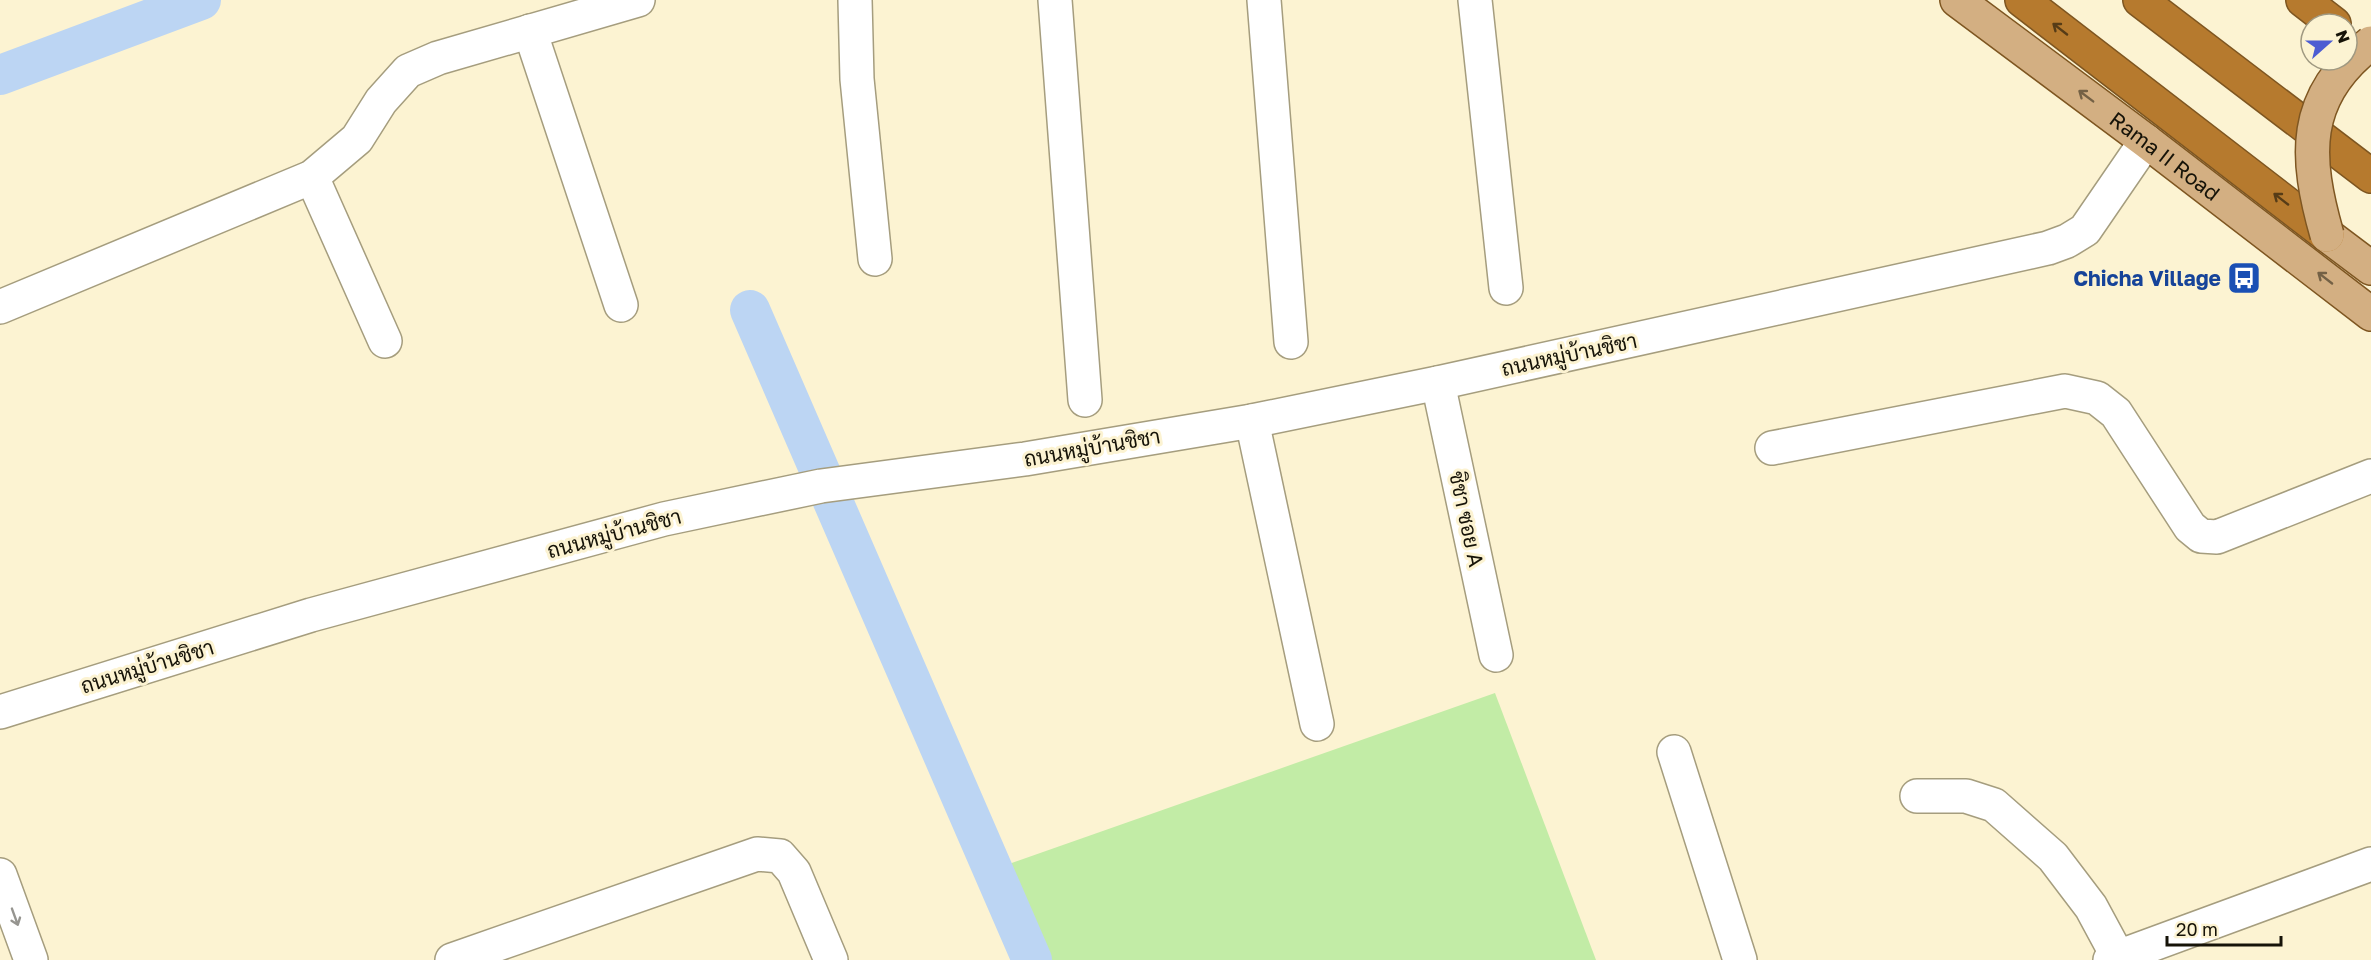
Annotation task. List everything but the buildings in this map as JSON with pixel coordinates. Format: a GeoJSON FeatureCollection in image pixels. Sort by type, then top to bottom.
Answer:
{"type":"FeatureCollection","features":[{"type":"Feature","properties":{"kind":"highway"},"geometry":{"type":"LineString","coordinates":[[2022,0],[2328,235]]}},
{"type":"Feature","properties":{"kind":"highway"},"geometry":{"type":"LineString","coordinates":[[2140,0],[2371,176]]}},
{"type":"Feature","properties":{"kind":"highway"},"geometry":{"type":"LineString","coordinates":[[2174,0],[2371,150]]}},
{"type":"Feature","properties":{"kind":"highway"},"geometry":{"type":"LineString","coordinates":[[2303,0],[2318,12]]}},
{"type":"Feature","properties":{"kind":"main road","name":"Rama II Road"},"geometry":{"type":"LineString","coordinates":[[1957,0],[2146,141],[2371,314]]}},
{"type":"Feature","properties":{"kind":"main road"},"geometry":{"type":"LineString","coordinates":[[2371,43],[2348,63],[2330,86],[2320,105],[2312,147],[2315,193],[2328,235],[2371,268]]}},
{"type":"Feature","properties":{"kind":"street"},"geometry":{"type":"LineString","coordinates":[[0,308],[312,177],[357,139],[381,101],[408,71],[438,58],[638,0]]}},
{"type":"Feature","properties":{"kind":"street"},"geometry":{"type":"LineString","coordinates":[[855,0],[857,79],[875,259]]}},
{"type":"Feature","properties":{"kind":"street"},"geometry":{"type":"LineString","coordinates":[[1055,0],[1085,400]]}},
{"type":"Feature","properties":{"kind":"street"},"geometry":{"type":"LineString","coordinates":[[1264,0],[1291,342]]}},
{"type":"Feature","properties":{"kind":"street"},"geometry":{"type":"LineString","coordinates":[[1475,0],[1506,288]]}},
{"type":"Feature","properties":{"kind":"street"},"geometry":{"type":"LineString","coordinates":[[530,31],[621,306]]}},
{"type":"Feature","properties":{"kind":"street","name":"ถนนหมู่บ้านชิชา"},"geometry":{"type":"LineString","coordinates":[[0,712],[333,609],[664,519],[821,486],[1024,459],[1252,421],[1438,383],[2048,248],[2067,241],[2085,230],[2146,141]]}},
{"type":"Feature","properties":{"kind":"street"},"geometry":{"type":"LineString","coordinates":[[312,177],[385,341]]}},
{"type":"Feature","properties":{"kind":"street","name":"ชิชา ซอย A"},"geometry":{"type":"LineString","coordinates":[[1438,383],[1496,655]]}},
{"type":"Feature","properties":{"kind":"street"},"geometry":{"type":"LineString","coordinates":[[1772,448],[2065,390],[2097,398],[2116,413],[2190,527],[2201,536],[2217,537],[2371,476]]}},
{"type":"Feature","properties":{"kind":"street"},"geometry":{"type":"LineString","coordinates":[[1252,421],[1317,724]]}},
{"type":"Feature","properties":{"kind":"street"},"geometry":{"type":"LineString","coordinates":[[1674,752],[1740,960]]}},
{"type":"Feature","properties":{"kind":"street"},"geometry":{"type":"LineString","coordinates":[[1917,796],[1966,796],[1994,805],[2053,857],[2091,907],[2114,959],[2173,950],[2371,864]]}},
{"type":"Feature","properties":{"kind":"street"},"geometry":{"type":"LineString","coordinates":[[452,960],[757,854],[780,856],[794,872],[831,960]]}},
{"type":"Feature","properties":{"kind":"street"},"geometry":{"type":"LineString","coordinates":[[0,875],[31,960]]}},
{"type":"Feature","properties":{"kind":"green space"},"geometry":{"type":"Polygon","coordinates":[[[1495,693],[1596,960],[1047,960],[1006,865],[1495,693]]]}},
{"type":"Feature","properties":{"kind":"waterway"},"geometry":{"type":"LineString","coordinates":[[0,75],[201,0]]}},
{"type":"Feature","properties":{"kind":"waterway"},"geometry":{"type":"LineString","coordinates":[[750,310],[1032,960]]}},
{"type":"Feature","properties":{"kind":"place","name":"Chicha Village"},"geometry":{"type":"Point","coordinates":[2244,278]}}]}
